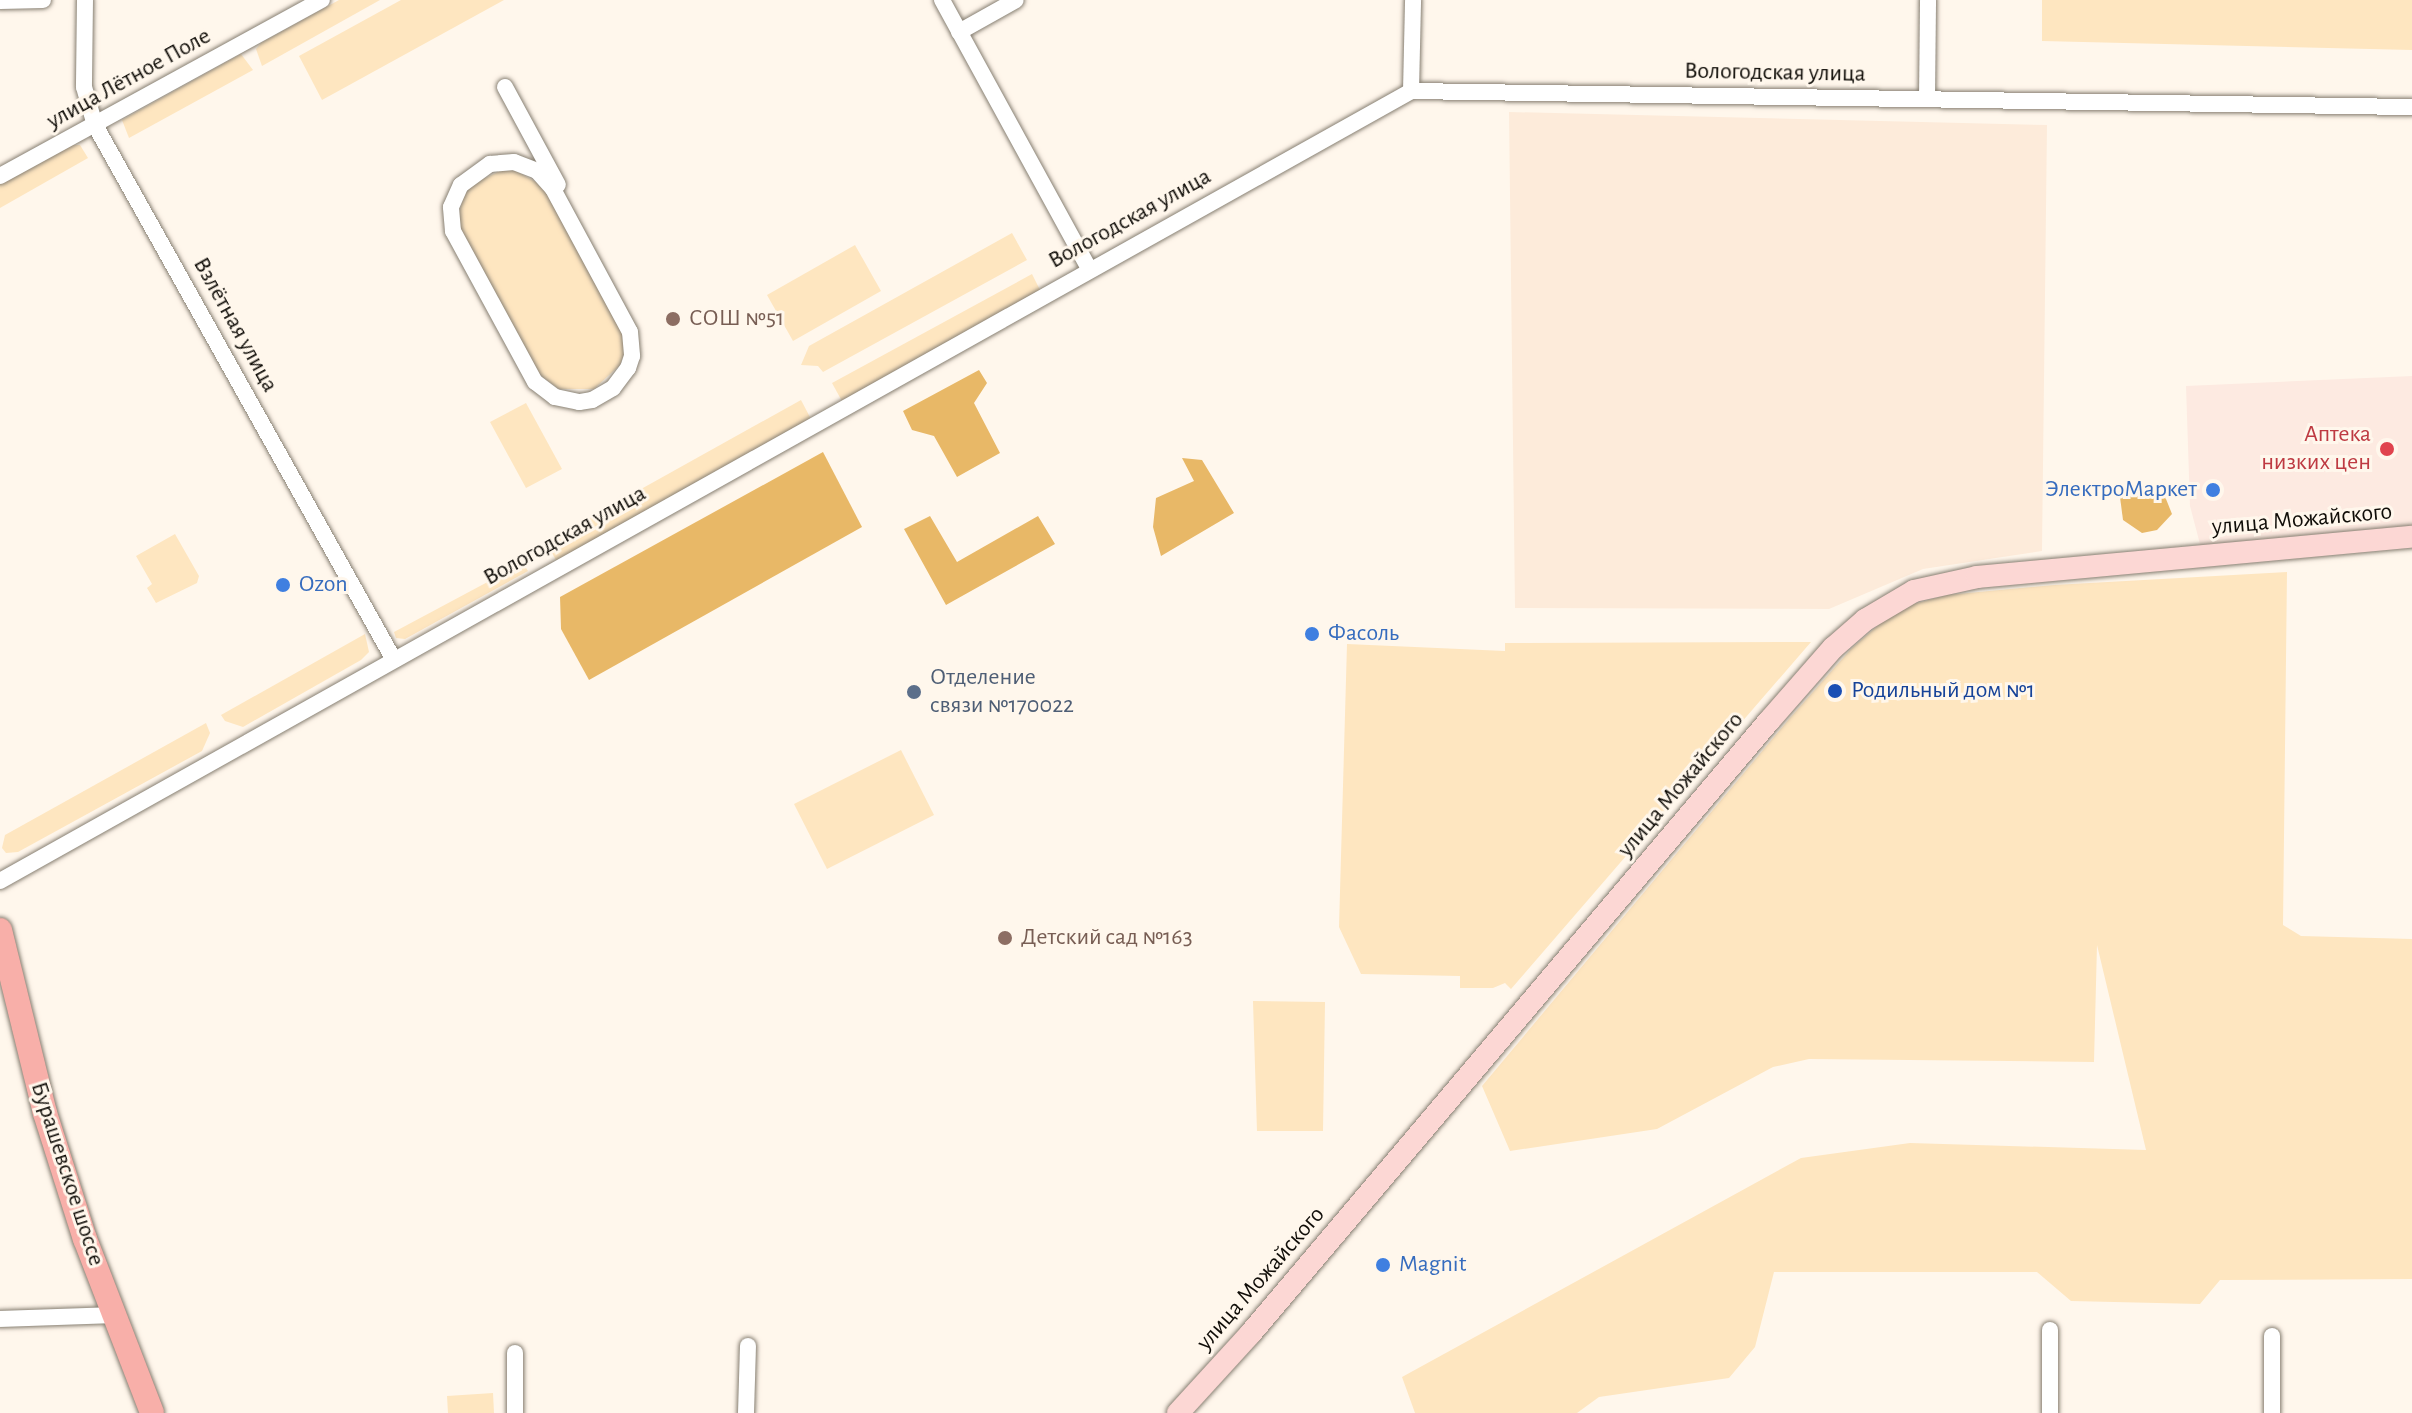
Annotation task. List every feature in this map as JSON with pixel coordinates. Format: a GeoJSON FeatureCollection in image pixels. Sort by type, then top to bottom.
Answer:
{"type":"FeatureCollection","features":[{"type":"Feature","properties":{"kind":"main road","name":"улица Можайского"},"geometry":{"type":"LineString","coordinates":[[1178,1413],[1251,1333],[1776,712],[1833,648],[1865,620],[1901,597],[1941,582],[2075,565],[2412,537]]}},
{"type":"Feature","properties":{"kind":"main road","name":"Бурашевское шоссе"},"geometry":{"type":"LineString","coordinates":[[0,930],[4,972],[45,1113],[85,1239],[152,1413]]}},
{"type":"Feature","properties":{"kind":"street"},"geometry":{"type":"LineString","coordinates":[[0,1],[43,0]]}},
{"type":"Feature","properties":{"kind":"street","name":"Взлётная улица"},"geometry":{"type":"LineString","coordinates":[[85,0],[84,87],[95,125],[394,660]]}},
{"type":"Feature","properties":{"kind":"street","name":"улица Лётное Поле"},"geometry":{"type":"LineString","coordinates":[[0,176],[322,0]]}},
{"type":"Feature","properties":{"kind":"street"},"geometry":{"type":"LineString","coordinates":[[942,0],[1089,269]]}},
{"type":"Feature","properties":{"kind":"street"},"geometry":{"type":"LineString","coordinates":[[959,32],[1016,0]]}},
{"type":"Feature","properties":{"kind":"street"},"geometry":{"type":"LineString","coordinates":[[1411,91],[1413,0]]}},
{"type":"Feature","properties":{"kind":"street"},"geometry":{"type":"LineString","coordinates":[[1927,99],[1928,0]]}},
{"type":"Feature","properties":{"kind":"street"},"geometry":{"type":"LineString","coordinates":[[505,87],[630,324],[632,356],[613,388],[603,395],[579,402],[555,397],[544,391],[528,372],[453,231],[451,207],[461,185],[479,168],[502,161],[537,171],[553,189],[630,324]]}},
{"type":"Feature","properties":{"kind":"street","name":"Вологодская улица"},"geometry":{"type":"LineString","coordinates":[[0,881],[1411,91],[2412,107]]}},
{"type":"Feature","properties":{"kind":"street"},"geometry":{"type":"LineString","coordinates":[[0,1319],[115,1315]]}},
{"type":"Feature","properties":{"kind":"street"},"geometry":{"type":"LineString","coordinates":[[2050,1330],[2050,1413]]}},
{"type":"Feature","properties":{"kind":"street"},"geometry":{"type":"LineString","coordinates":[[2272,1336],[2272,1413]]}},
{"type":"Feature","properties":{"kind":"street"},"geometry":{"type":"LineString","coordinates":[[746,1413],[748,1346]]}},
{"type":"Feature","properties":{"kind":"street"},"geometry":{"type":"LineString","coordinates":[[515,1353],[515,1413]]}},
{"type":"Feature","properties":{"kind":"shaded area"},"geometry":{"type":"Polygon","coordinates":[[[339,0],[380,0],[262,66],[256,49],[261,43],[339,0]]]}},
{"type":"Feature","properties":{"kind":"shaded area"},"geometry":{"type":"Polygon","coordinates":[[[401,0],[504,0],[322,100],[299,56],[401,0]]]}},
{"type":"Feature","properties":{"kind":"shaded area"},"geometry":{"type":"Polygon","coordinates":[[[2042,0],[2412,0],[2412,50],[2042,41],[2042,0]]]}},
{"type":"Feature","properties":{"kind":"shaded area"},"geometry":{"type":"Polygon","coordinates":[[[241,54],[253,70],[129,138],[122,120],[241,54]]]}},
{"type":"Feature","properties":{"kind":"shaded area"},"geometry":{"type":"Polygon","coordinates":[[[1509,112],[2047,125],[2042,551],[1923,569],[1829,609],[1515,608],[1509,112]]]}},
{"type":"Feature","properties":{"kind":"shaded area"},"geometry":{"type":"Polygon","coordinates":[[[68,145],[80,145],[88,158],[0,208],[0,183],[68,145]]]}},
{"type":"Feature","properties":{"kind":"shaded area"},"geometry":{"type":"Polygon","coordinates":[[[502,170],[514,170],[545,187],[624,331],[624,354],[620,365],[594,389],[559,389],[540,375],[463,241],[458,218],[464,195],[471,185],[502,170]]]}},
{"type":"Feature","properties":{"kind":"shaded area"},"geometry":{"type":"Polygon","coordinates":[[[1012,233],[1027,260],[823,372],[818,366],[801,365],[809,346],[1012,233]]]}},
{"type":"Feature","properties":{"kind":"shaded area"},"geometry":{"type":"Polygon","coordinates":[[[855,245],[881,291],[793,341],[767,295],[855,245]]]}},
{"type":"Feature","properties":{"kind":"shaded area"},"geometry":{"type":"Polygon","coordinates":[[[1032,274],[1042,294],[843,403],[832,383],[1032,274]]]}},
{"type":"Feature","properties":{"kind":"shaded area"},"geometry":{"type":"Polygon","coordinates":[[[979,370],[987,383],[974,403],[1000,453],[957,477],[934,436],[912,430],[903,411],[979,370]]]}},
{"type":"Feature","properties":{"kind":"shaded area"},"geometry":{"type":"Polygon","coordinates":[[[2412,376],[2412,526],[2201,548],[2190,506],[2186,386],[2412,376]]]}},
{"type":"Feature","properties":{"kind":"shaded area"},"geometry":{"type":"Polygon","coordinates":[[[801,400],[812,421],[557,562],[546,542],[801,400]]]}},
{"type":"Feature","properties":{"kind":"shaded area"},"geometry":{"type":"Polygon","coordinates":[[[526,403],[562,469],[526,488],[490,422],[526,403]]]}},
{"type":"Feature","properties":{"kind":"shaded area"},"geometry":{"type":"Polygon","coordinates":[[[823,452],[862,527],[589,680],[561,629],[560,597],[823,452]]]}},
{"type":"Feature","properties":{"kind":"shaded area"},"geometry":{"type":"Polygon","coordinates":[[[1182,458],[1202,460],[1234,513],[1161,556],[1153,527],[1156,498],[1194,481],[1182,458]]]}},
{"type":"Feature","properties":{"kind":"shaded area"},"geometry":{"type":"Polygon","coordinates":[[[2149,487],[2164,494],[2172,514],[2157,530],[2142,533],[2123,520],[2120,497],[2149,487]]]}},
{"type":"Feature","properties":{"kind":"shaded area"},"geometry":{"type":"Polygon","coordinates":[[[930,516],[957,562],[1038,516],[1055,544],[946,605],[904,529],[930,516]]]}},
{"type":"Feature","properties":{"kind":"shaded area"},"geometry":{"type":"Polygon","coordinates":[[[175,534],[199,576],[197,583],[156,603],[147,588],[152,584],[136,556],[175,534]]]}},
{"type":"Feature","properties":{"kind":"shaded area"},"geometry":{"type":"Polygon","coordinates":[[[523,563],[528,571],[405,639],[396,638],[394,632],[523,563]]]}},
{"type":"Feature","properties":{"kind":"shaded area"},"geometry":{"type":"Polygon","coordinates":[[[2287,572],[2283,925],[2301,936],[2412,939],[2412,1279],[2220,1280],[2200,1304],[2071,1301],[2037,1272],[1774,1272],[1755,1347],[1729,1378],[1599,1397],[1577,1413],[1415,1413],[1402,1377],[1801,1158],[1910,1143],[2146,1150],[2097,945],[2094,1062],[1809,1059],[1773,1067],[1657,1129],[1510,1151],[1482,1086],[1789,719],[1851,649],[1882,622],[1914,604],[1947,595],[2054,585],[2287,572]]]}},
{"type":"Feature","properties":{"kind":"shaded area"},"geometry":{"type":"Polygon","coordinates":[[[365,634],[369,652],[361,660],[243,727],[225,721],[221,715],[365,634]]]}},
{"type":"Feature","properties":{"kind":"shaded area"},"geometry":{"type":"Polygon","coordinates":[[[1811,642],[1511,989],[1505,983],[1493,988],[1460,988],[1460,976],[1361,974],[1339,927],[1347,644],[1505,651],[1505,643],[1811,642]]]}},
{"type":"Feature","properties":{"kind":"shaded area"},"geometry":{"type":"Polygon","coordinates":[[[206,723],[210,733],[202,751],[18,852],[6,853],[2,848],[5,835],[206,723]]]}},
{"type":"Feature","properties":{"kind":"shaded area"},"geometry":{"type":"Polygon","coordinates":[[[901,750],[934,815],[827,869],[794,804],[901,750]]]}},
{"type":"Feature","properties":{"kind":"shaded area"},"geometry":{"type":"Polygon","coordinates":[[[1253,1001],[1325,1002],[1323,1131],[1257,1131],[1253,1001]]]}},
{"type":"Feature","properties":{"kind":"shaded area"},"geometry":{"type":"Polygon","coordinates":[[[493,1393],[494,1413],[448,1413],[447,1396],[493,1393]]]}},
{"type":"Feature","properties":{"kind":"place","name":"СОШ №51"},"geometry":{"type":"Point","coordinates":[673,319]}},
{"type":"Feature","properties":{"kind":"place","name":"Аптека низких цен"},"geometry":{"type":"Point","coordinates":[2387,449]}},
{"type":"Feature","properties":{"kind":"place","name":"ЭлектроМаркет"},"geometry":{"type":"Point","coordinates":[2213,490]}},
{"type":"Feature","properties":{"kind":"place","name":"Ozon"},"geometry":{"type":"Point","coordinates":[283,585]}},
{"type":"Feature","properties":{"kind":"place","name":"Фасоль"},"geometry":{"type":"Point","coordinates":[1312,634]}},
{"type":"Feature","properties":{"kind":"place","name":"Родильный дом №1"},"geometry":{"type":"Point","coordinates":[1835,691]}},
{"type":"Feature","properties":{"kind":"place","name":"Отделение связи №170022"},"geometry":{"type":"Point","coordinates":[914,692]}},
{"type":"Feature","properties":{"kind":"place","name":"Детский сад №163"},"geometry":{"type":"Point","coordinates":[1005,938]}},
{"type":"Feature","properties":{"kind":"place","name":"Magnit"},"geometry":{"type":"Point","coordinates":[1383,1265]}}]}
